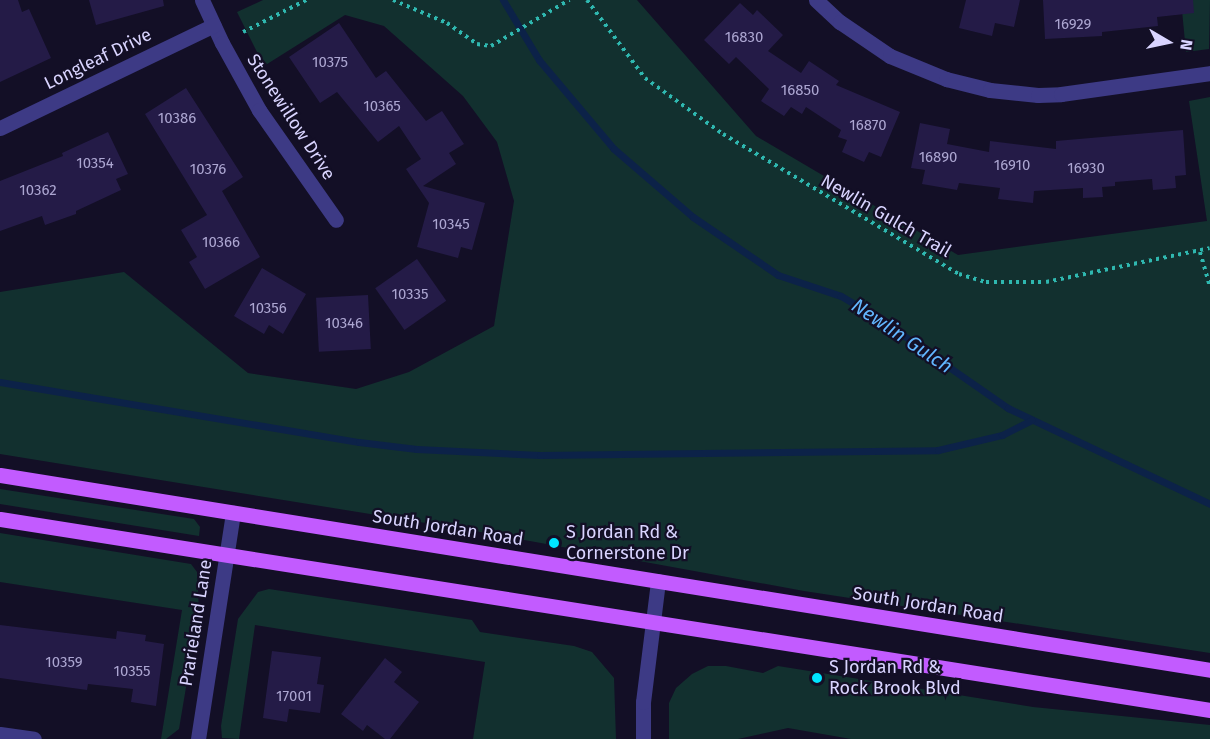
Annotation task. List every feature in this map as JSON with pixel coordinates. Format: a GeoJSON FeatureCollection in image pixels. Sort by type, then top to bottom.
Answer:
{"type":"FeatureCollection","features":[{"type":"Feature","properties":{"kind":"main road","name":"South Jordan Road"},"geometry":{"type":"LineString","coordinates":[[0,476],[1210,670]]}},
{"type":"Feature","properties":{"kind":"main road"},"geometry":{"type":"LineString","coordinates":[[0,519],[1210,710]]}},
{"type":"Feature","properties":{"kind":"street","name":"Stonewillow Drive"},"geometry":{"type":"LineString","coordinates":[[202,0],[259,110],[336,220]]}},
{"type":"Feature","properties":{"kind":"street"},"geometry":{"type":"LineString","coordinates":[[816,0],[840,22],[890,56],[946,79],[990,90],[1038,95],[1060,94],[1210,74]]}},
{"type":"Feature","properties":{"kind":"street","name":"Longleaf Drive"},"geometry":{"type":"LineString","coordinates":[[0,128],[214,25]]}},
{"type":"Feature","properties":{"kind":"street","name":"Prarieland Lane"},"geometry":{"type":"LineString","coordinates":[[198,739],[233,513]]}},
{"type":"Feature","properties":{"kind":"street"},"geometry":{"type":"LineString","coordinates":[[643,739],[643,702],[658,581]]}},
{"type":"Feature","properties":{"kind":"street"},"geometry":{"type":"LineString","coordinates":[[0,734],[34,739]]}},
{"type":"Feature","properties":{"kind":"path"},"geometry":{"type":"LineString","coordinates":[[243,32],[306,0]]}},
{"type":"Feature","properties":{"kind":"path"},"geometry":{"type":"LineString","coordinates":[[393,0],[447,23],[477,44],[491,46],[569,0]]}},
{"type":"Feature","properties":{"kind":"path","name":"Newlin Gulch Trail"},"geometry":{"type":"LineString","coordinates":[[587,0],[645,78],[723,134],[959,274],[986,282],[1030,283],[1200,252],[1210,248]]}},
{"type":"Feature","properties":{"kind":"path"},"geometry":{"type":"LineString","coordinates":[[1200,252],[1210,288]]}},
{"type":"Feature","properties":{"kind":"green space"},"geometry":{"type":"Polygon","coordinates":[[[263,0],[637,0],[756,136],[958,255],[1207,221],[1189,101],[1210,97],[1210,653],[804,591],[475,531],[0,454],[0,292],[124,272],[248,373],[356,389],[409,372],[494,326],[514,201],[497,142],[463,96],[384,26],[345,15],[264,66],[237,12],[263,0]]]}},
{"type":"Feature","properties":{"kind":"green space"},"geometry":{"type":"Polygon","coordinates":[[[1181,0],[1210,0],[1209,49],[1186,52],[1181,0]]]}},
{"type":"Feature","properties":{"kind":"green space"},"geometry":{"type":"Polygon","coordinates":[[[0,489],[194,519],[200,527],[199,536],[0,504],[0,489]]]}},
{"type":"Feature","properties":{"kind":"green space"},"geometry":{"type":"Polygon","coordinates":[[[0,533],[191,564],[197,572],[199,610],[179,729],[166,739],[161,739],[182,610],[0,582],[0,533]]]}},
{"type":"Feature","properties":{"kind":"green space"},"geometry":{"type":"Polygon","coordinates":[[[269,589],[472,620],[480,632],[574,646],[592,652],[614,678],[616,739],[473,739],[485,662],[255,625],[239,739],[222,738],[221,726],[238,619],[258,592],[269,589]]]}},
{"type":"Feature","properties":{"kind":"green space"},"geometry":{"type":"Polygon","coordinates":[[[708,666],[726,666],[763,673],[778,666],[1033,707],[1210,725],[1210,739],[851,739],[788,728],[738,739],[669,739],[669,703],[676,688],[692,674],[708,666]]]}},
{"type":"Feature","properties":{"kind":"building"},"geometry":{"type":"Polygon","coordinates":[[[0,0],[18,0],[22,12],[29,9],[51,58],[0,82],[0,0]]]}},
{"type":"Feature","properties":{"kind":"building"},"geometry":{"type":"Polygon","coordinates":[[[89,0],[163,0],[164,6],[96,25],[89,0]]]}},
{"type":"Feature","properties":{"kind":"building"},"geometry":{"type":"Polygon","coordinates":[[[966,0],[1020,0],[1014,27],[995,23],[992,36],[959,28],[966,0]]]}},
{"type":"Feature","properties":{"kind":"building"},"geometry":{"type":"Polygon","coordinates":[[[1043,0],[1193,0],[1194,13],[1157,17],[1158,26],[1102,32],[1102,36],[1045,39],[1043,0]]]}},
{"type":"Feature","properties":{"kind":"building"},"geometry":{"type":"Polygon","coordinates":[[[740,3],[753,15],[757,10],[783,35],[768,51],[801,73],[809,61],[839,81],[836,85],[900,112],[881,157],[869,152],[864,162],[842,152],[847,140],[838,137],[841,130],[806,107],[802,114],[791,107],[784,116],[761,101],[769,89],[736,57],[729,64],[704,40],[740,3]]]}},
{"type":"Feature","properties":{"kind":"building"},"geometry":{"type":"Polygon","coordinates":[[[339,23],[376,78],[386,71],[426,121],[442,111],[464,144],[449,153],[456,164],[423,186],[485,203],[472,250],[461,247],[458,258],[417,247],[429,203],[406,169],[421,159],[399,126],[378,142],[337,92],[320,103],[289,57],[339,23]]]}},
{"type":"Feature","properties":{"kind":"building"},"geometry":{"type":"Polygon","coordinates":[[[186,88],[243,177],[222,191],[260,257],[205,289],[189,262],[197,257],[181,230],[207,215],[145,114],[186,88]]]}},
{"type":"Feature","properties":{"kind":"building"},"geometry":{"type":"Polygon","coordinates":[[[920,123],[950,129],[947,144],[989,152],[990,141],[1056,149],[1056,141],[1183,130],[1186,175],[1175,176],[1176,188],[1153,190],[1152,179],[1115,182],[1115,186],[1102,187],[1103,197],[1083,198],[1083,188],[1034,191],[1033,203],[998,199],[1000,188],[959,183],[957,190],[922,184],[925,170],[911,168],[920,123]]]}},
{"type":"Feature","properties":{"kind":"building"},"geometry":{"type":"Polygon","coordinates":[[[108,132],[128,174],[116,179],[121,190],[76,211],[76,214],[45,225],[42,216],[0,231],[0,181],[63,156],[62,153],[108,132]]]}},
{"type":"Feature","properties":{"kind":"building"},"geometry":{"type":"Polygon","coordinates":[[[417,259],[446,301],[404,330],[375,288],[417,259]]]}},
{"type":"Feature","properties":{"kind":"building"},"geometry":{"type":"Polygon","coordinates":[[[262,268],[306,294],[283,334],[269,325],[264,334],[234,316],[262,268]]]}},
{"type":"Feature","properties":{"kind":"building"},"geometry":{"type":"Polygon","coordinates":[[[368,295],[371,349],[319,352],[316,298],[368,295]]]}},
{"type":"Feature","properties":{"kind":"building"},"geometry":{"type":"Polygon","coordinates":[[[0,625],[116,639],[117,631],[146,635],[145,641],[164,644],[156,706],[131,702],[133,689],[88,684],[87,690],[0,678],[0,625]]]}},
{"type":"Feature","properties":{"kind":"building"},"geometry":{"type":"Polygon","coordinates":[[[272,651],[321,657],[317,684],[324,685],[320,713],[289,709],[287,722],[263,718],[272,651]]]}},
{"type":"Feature","properties":{"kind":"building"},"geometry":{"type":"Polygon","coordinates":[[[385,658],[402,672],[394,682],[419,702],[390,739],[385,739],[367,725],[363,731],[341,714],[385,658]]]}},
{"type":"Feature","properties":{"kind":"waterway","name":"Newlin Gulch"},"geometry":{"type":"LineString","coordinates":[[503,0],[539,60],[614,149],[693,217],[778,275],[841,296],[877,317],[1008,408],[1210,504]]}},
{"type":"Feature","properties":{"kind":"waterway"},"geometry":{"type":"LineString","coordinates":[[0,382],[359,442],[417,449],[540,455],[938,450],[1002,435],[1031,420]]}},
{"type":"Feature","properties":{"kind":"place","name":"S Jordan Rd & Cornerstone Dr"},"geometry":{"type":"Point","coordinates":[554,543]}},
{"type":"Feature","properties":{"kind":"place","name":"S Jordan Rd & Rock Brook Blvd"},"geometry":{"type":"Point","coordinates":[817,678]}}]}
